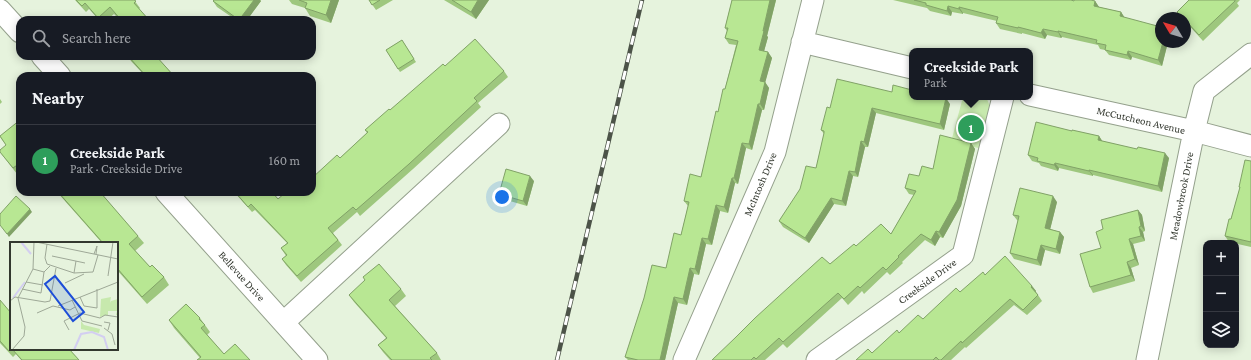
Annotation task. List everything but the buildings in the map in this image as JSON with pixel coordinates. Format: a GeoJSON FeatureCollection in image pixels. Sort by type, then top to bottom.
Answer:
{"type":"FeatureCollection","features":[{"type":"Feature","properties":{"kind":"street","name":"McIntosh Drive"},"geometry":{"type":"LineString","coordinates":[[684,360],[775,152],[813,0]]}},
{"type":"Feature","properties":{"kind":"street"},"geometry":{"type":"LineString","coordinates":[[0,10],[16,28]]}},
{"type":"Feature","properties":{"kind":"street"},"geometry":{"type":"LineString","coordinates":[[802,42],[909,67]]}},
{"type":"Feature","properties":{"kind":"street","name":"Meadowbrook Drive"},"geometry":{"type":"LineString","coordinates":[[1147,360],[1194,131],[1204,91],[1251,54]]}},
{"type":"Feature","properties":{"kind":"street"},"geometry":{"type":"LineString","coordinates":[[46,60],[56,72]]}},
{"type":"Feature","properties":{"kind":"street","name":"McCutcheon Avenue"},"geometry":{"type":"LineString","coordinates":[[1033,96],[1194,131],[1251,146]]}},
{"type":"Feature","properties":{"kind":"street","name":"Creekside Drive"},"geometry":{"type":"LineString","coordinates":[[816,360],[963,255],[1002,100]]}},
{"type":"Feature","properties":{"kind":"street"},"geometry":{"type":"LineString","coordinates":[[284,322],[499,124]]}},
{"type":"Feature","properties":{"kind":"street","name":"Bellevue Drive"},"geometry":{"type":"LineString","coordinates":[[170,196],[317,360]]}},
{"type":"Feature","properties":{"kind":"green space"},"geometry":{"type":"Polygon","coordinates":[[[962,100],[987,100],[991,109],[983,149],[951,142],[962,100]]]}},
{"type":"Feature","properties":{"kind":"railway"},"geometry":{"type":"LineString","coordinates":[[557,360],[642,0]]}},
{"type":"Feature","properties":{"kind":"place","name":"Creekside Park"},"geometry":{"type":"Point","coordinates":[971,128]}}]}
